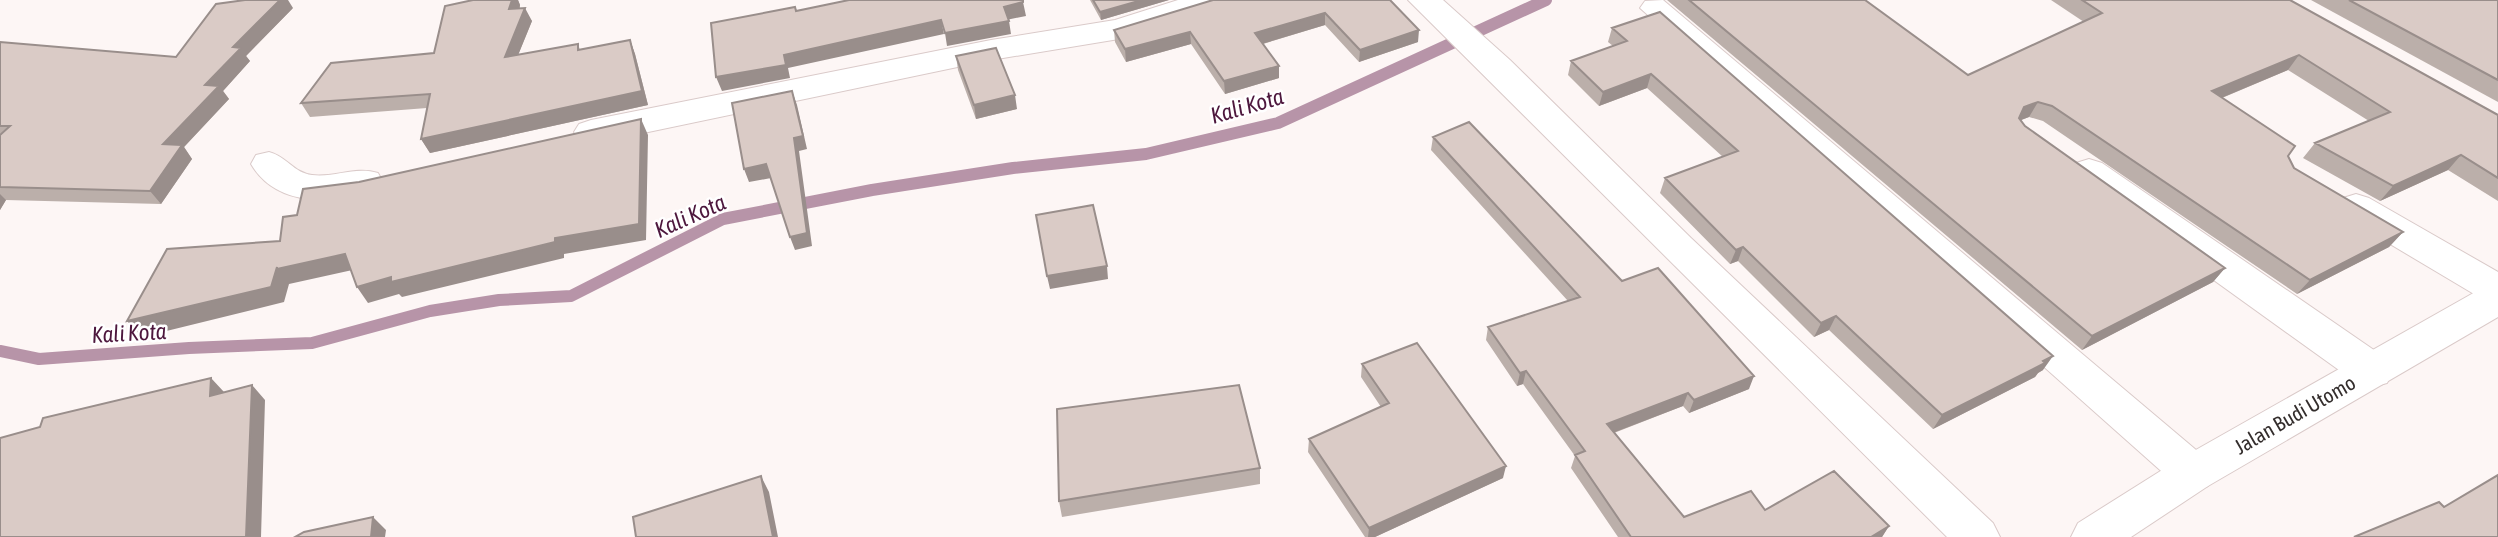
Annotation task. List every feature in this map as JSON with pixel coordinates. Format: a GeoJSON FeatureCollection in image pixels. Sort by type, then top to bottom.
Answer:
{"type":"FeatureCollection","features":[{"type":"Feature","properties":{"kind":"street"},"geometry":{"type":"LineString","coordinates":[[562,138],[991,50],[1119,29],[1211,0]]}},
{"type":"Feature","properties":{"kind":"street"},"geometry":{"type":"LineString","coordinates":[[1431,6],[1498,68],[1678,248],[1977,537]]}},
{"type":"Feature","properties":{"kind":"street"},"geometry":{"type":"LineString","coordinates":[[1656,8],[2193,473]]}},
{"type":"Feature","properties":{"kind":"street"},"geometry":{"type":"LineString","coordinates":[[2064,155],[2372,371]]}},
{"type":"Feature","properties":{"kind":"street"},"geometry":{"type":"LineString","coordinates":[[269,164],[285,180],[313,188],[394,176]]}},
{"type":"Feature","properties":{"kind":"street"},"geometry":{"type":"LineString","coordinates":[[2333,193],[2498,290]]}},
{"type":"Feature","properties":{"kind":"street","name":"Jalan Budi Utomo"},"geometry":{"type":"LineString","coordinates":[[2094,537],[2193,473],[2498,298]]}},
{"type":"Feature","properties":{"kind":"building"},"geometry":{"type":"Polygon","coordinates":[[[245,0],[280,0],[233,47],[241,48],[205,85],[219,86],[163,144],[182,145],[150,191],[0,187],[0,135],[10,126],[0,126],[0,42],[176,57],[216,4],[245,0]]]}},
{"type":"Feature","properties":{"kind":"building"},"geometry":{"type":"Polygon","coordinates":[[[473,0],[512,0],[509,9],[525,8],[505,57],[578,44],[578,50],[630,40],[642,91],[421,139],[430,94],[301,103],[331,63],[434,53],[445,6],[473,0]]]}},
{"type":"Feature","properties":{"kind":"building"},"geometry":{"type":"Polygon","coordinates":[[[849,0],[1023,2],[1004,7],[1009,21],[945,33],[941,20],[784,55],[786,65],[716,77],[711,23],[795,7],[796,11],[849,0]]]}},
{"type":"Feature","properties":{"kind":"building"},"geometry":{"type":"Polygon","coordinates":[[[1093,0],[1142,0],[1100,12],[1093,0]]]}},
{"type":"Feature","properties":{"kind":"building"},"geometry":{"type":"Polygon","coordinates":[[[1213,0],[1390,0],[1419,30],[1360,50],[1325,13],[1255,33],[1279,66],[1224,81],[1190,32],[1125,49],[1114,30],[1213,0]]]}},
{"type":"Feature","properties":{"kind":"building"},"geometry":{"type":"Polygon","coordinates":[[[1689,0],[1865,0],[1968,75],[2102,13],[2082,0],[2290,0],[2498,115],[2498,178],[2461,155],[2393,186],[2315,143],[2390,112],[2299,55],[2212,91],[2295,146],[2288,156],[2294,168],[2403,232],[2310,280],[2052,106],[2038,102],[2024,107],[2019,118],[2025,126],[2225,268],[2092,336],[1689,0]]]}},
{"type":"Feature","properties":{"kind":"building"},"geometry":{"type":"Polygon","coordinates":[[[2349,0],[2498,0],[2498,80],[2349,0]]]}},
{"type":"Feature","properties":{"kind":"building"},"geometry":{"type":"Polygon","coordinates":[[[1660,12],[2053,356],[2043,361],[2045,363],[1942,415],[1836,316],[1821,323],[1743,247],[1736,250],[1665,178],[1738,151],[1651,74],[1603,92],[1571,61],[1627,41],[1612,28],[1660,12]]]}},
{"type":"Feature","properties":{"kind":"building"},"geometry":{"type":"Polygon","coordinates":[[[996,48],[1015,95],[974,105],[956,56],[996,48]]]}},
{"type":"Feature","properties":{"kind":"building"},"geometry":{"type":"Polygon","coordinates":[[[792,91],[803,136],[794,138],[807,233],[790,237],[766,164],[744,169],[732,103],[792,91]]]}},
{"type":"Feature","properties":{"kind":"building"},"geometry":{"type":"Polygon","coordinates":[[[641,119],[639,224],[555,238],[555,242],[391,282],[391,277],[357,287],[345,254],[277,267],[271,287],[127,321],[167,249],[280,241],[283,217],[297,215],[303,189],[359,182],[641,119]]]}},
{"type":"Feature","properties":{"kind":"building"},"geometry":{"type":"Polygon","coordinates":[[[1469,122],[1622,281],[1658,268],[1754,376],[1694,400],[1688,393],[1607,424],[1684,517],[1751,491],[1765,510],[1834,471],[1889,526],[1871,537],[1631,537],[1575,455],[1585,451],[1526,371],[1520,373],[1488,327],[1580,297],[1433,137],[1469,122]]]}},
{"type":"Feature","properties":{"kind":"building"},"geometry":{"type":"Polygon","coordinates":[[[1093,205],[1107,266],[1047,276],[1036,215],[1093,205]]]}},
{"type":"Feature","properties":{"kind":"building"},"geometry":{"type":"Polygon","coordinates":[[[1417,343],[1506,466],[1369,528],[1309,439],[1389,403],[1362,364],[1417,343]]]}},
{"type":"Feature","properties":{"kind":"building"},"geometry":{"type":"Polygon","coordinates":[[[211,378],[210,396],[252,385],[246,537],[0,537],[0,438],[40,427],[43,418],[211,378]]]}},
{"type":"Feature","properties":{"kind":"building"},"geometry":{"type":"Polygon","coordinates":[[[1239,385],[1260,468],[1059,501],[1057,409],[1239,385]]]}},
{"type":"Feature","properties":{"kind":"building"},"geometry":{"type":"Polygon","coordinates":[[[2498,475],[2498,537],[2354,537],[2439,502],[2444,507],[2498,475]]]}},
{"type":"Feature","properties":{"kind":"building"},"geometry":{"type":"Polygon","coordinates":[[[761,476],[773,537],[636,537],[633,517],[761,476]]]}},
{"type":"Feature","properties":{"kind":"building"},"geometry":{"type":"Polygon","coordinates":[[[373,517],[371,537],[295,537],[304,532],[373,517]]]}},
{"type":"Feature","properties":{"kind":"waterway","name":"Kali Kota"},"geometry":{"type":"LineString","coordinates":[[0,351],[39,359],[189,348],[312,343],[430,311],[499,300],[571,296],[723,219],[872,190],[1013,168],[1146,154],[1278,123],[1546,0]]}}]}
